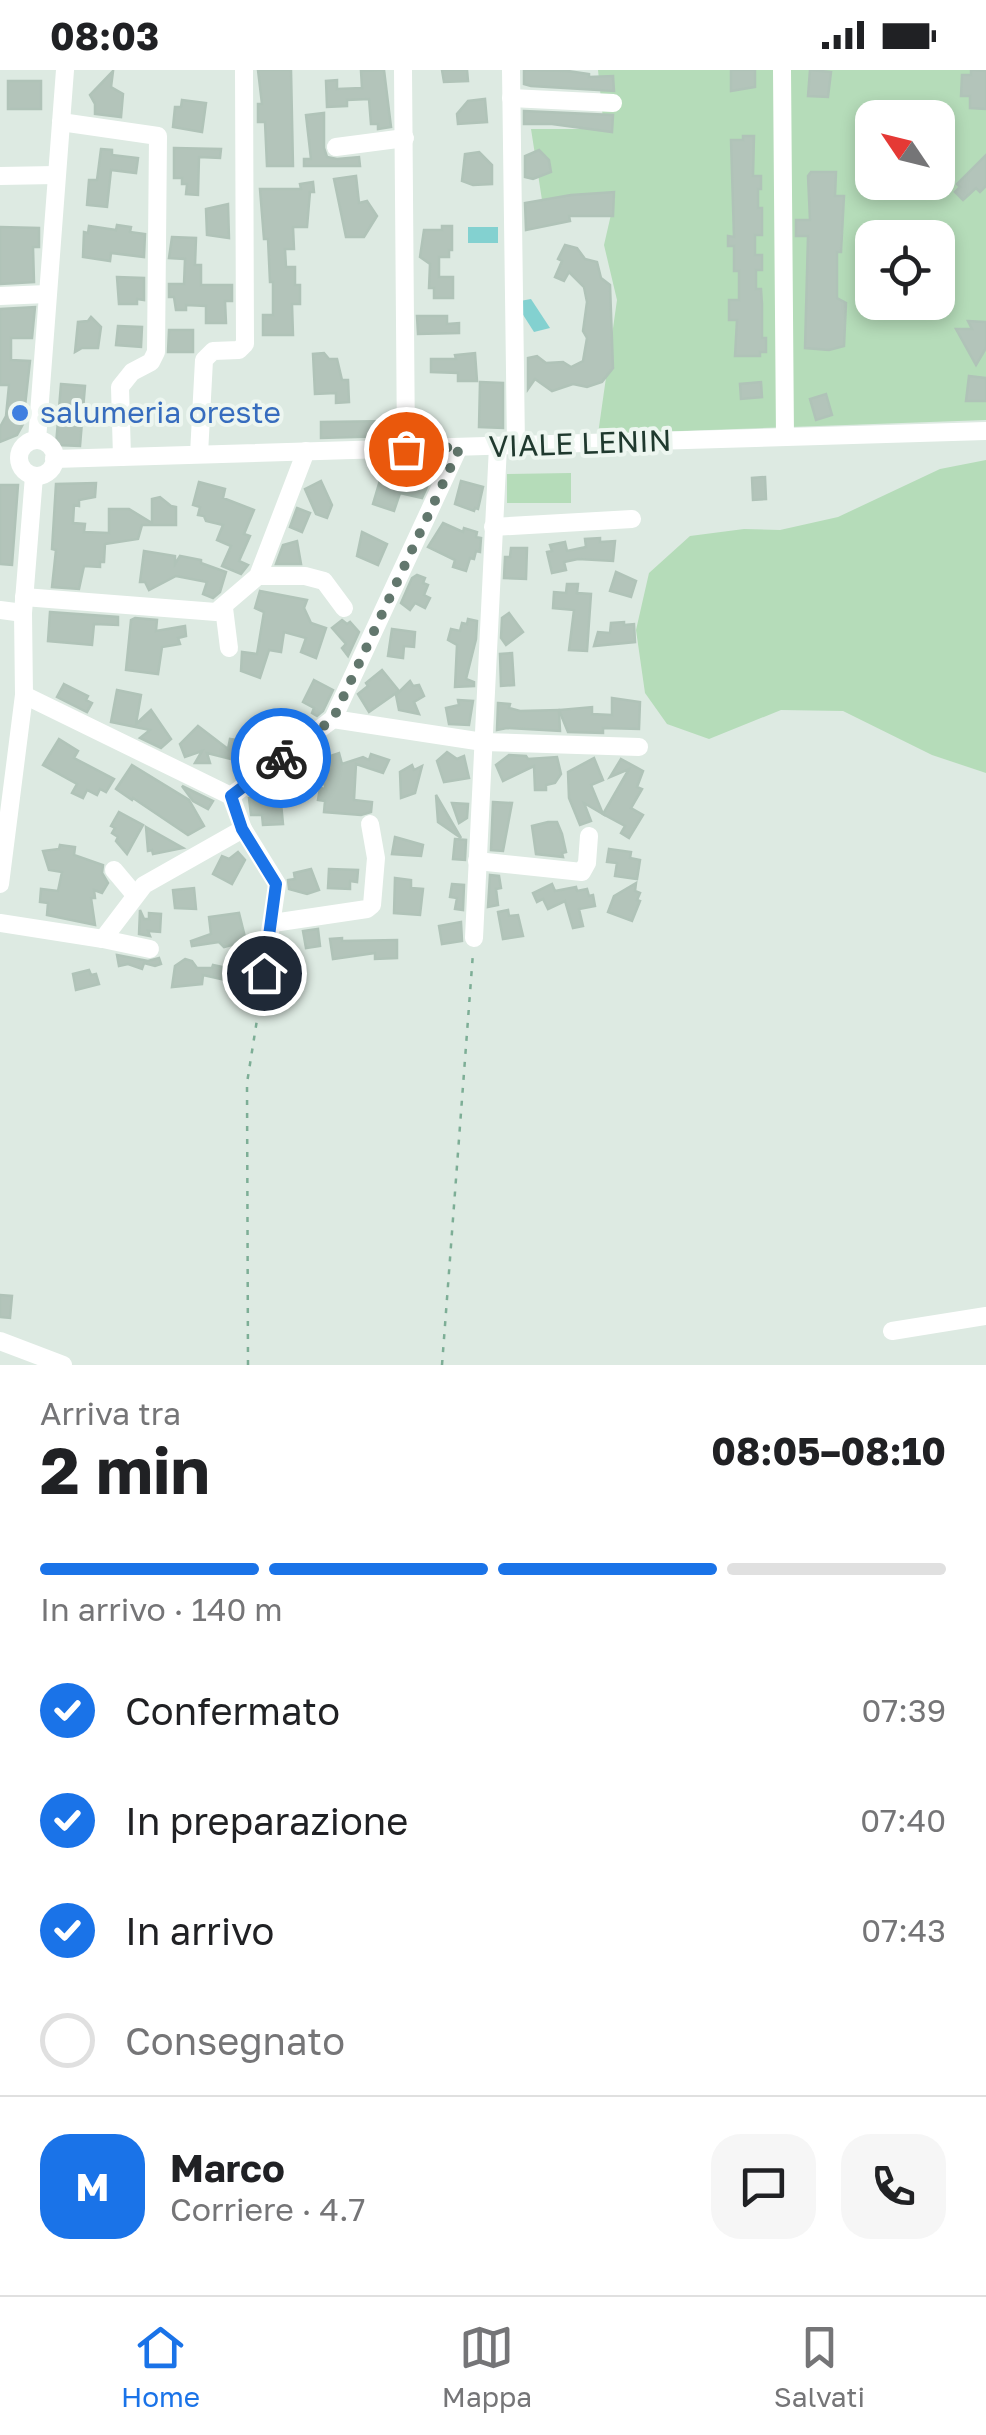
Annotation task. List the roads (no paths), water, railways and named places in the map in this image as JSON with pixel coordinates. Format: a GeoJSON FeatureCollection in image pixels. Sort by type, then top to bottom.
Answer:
{"type":"FeatureCollection","features":[{"type":"Feature","properties":{"kind":"street"},"geometry":{"type":"LineString","coordinates":[[37,440],[65,70]]}},
{"type":"Feature","properties":{"kind":"street"},"geometry":{"type":"LineString","coordinates":[[199,454],[204,360],[213,351],[239,350],[245,344],[244,70]]}},
{"type":"Feature","properties":{"kind":"street"},"geometry":{"type":"LineString","coordinates":[[403,70],[406,449]]}},
{"type":"Feature","properties":{"kind":"street"},"geometry":{"type":"LineString","coordinates":[[474,938],[493,527],[507,446],[511,70]]}},
{"type":"Feature","properties":{"kind":"street"},"geometry":{"type":"LineString","coordinates":[[782,70],[785,437]]}},
{"type":"Feature","properties":{"kind":"street"},"geometry":{"type":"LineString","coordinates":[[511,98],[613,103]]}},
{"type":"Feature","properties":{"kind":"street"},"geometry":{"type":"LineString","coordinates":[[61,122],[158,136],[156,352],[151,362],[132,372],[120,387],[122,457]]}},
{"type":"Feature","properties":{"kind":"street"},"geometry":{"type":"LineString","coordinates":[[336,147],[405,138]]}},
{"type":"Feature","properties":{"kind":"street"},"geometry":{"type":"LineString","coordinates":[[0,176],[56,175]]}},
{"type":"Feature","properties":{"kind":"street"},"geometry":{"type":"LineString","coordinates":[[0,296],[47,294]]}},
{"type":"Feature","properties":{"kind":"street","name":"VIALE LENIN"},"geometry":{"type":"LineString","coordinates":[[54,459],[986,431]]}},
{"type":"Feature","properties":{"kind":"street"},"geometry":{"type":"LineString","coordinates":[[37,440],[49,445],[54,459],[48,472],[34,476],[9,458],[37,440]]}},
{"type":"Feature","properties":{"kind":"street"},"geometry":{"type":"LineString","coordinates":[[231,796],[333,719],[460,447]]}},
{"type":"Feature","properties":{"kind":"street"},"geometry":{"type":"LineString","coordinates":[[0,610],[23,605],[216,612],[224,608],[258,576],[306,452]]}},
{"type":"Feature","properties":{"kind":"street"},"geometry":{"type":"LineString","coordinates":[[0,884],[24,695],[23,605],[34,476]]}},
{"type":"Feature","properties":{"kind":"street"},"geometry":{"type":"LineString","coordinates":[[493,527],[632,519]]}},
{"type":"Feature","properties":{"kind":"street"},"geometry":{"type":"LineString","coordinates":[[258,576],[305,576],[324,581],[344,608]]}},
{"type":"Feature","properties":{"kind":"street"},"geometry":{"type":"LineString","coordinates":[[224,608],[229,648]]}},
{"type":"Feature","properties":{"kind":"street"},"geometry":{"type":"LineString","coordinates":[[24,695],[231,796],[242,829],[276,884],[264,973]]}},
{"type":"Feature","properties":{"kind":"street"},"geometry":{"type":"LineString","coordinates":[[333,719],[483,742],[639,746]]}},
{"type":"Feature","properties":{"kind":"street"},"geometry":{"type":"LineString","coordinates":[[273,923],[367,909],[372,905],[376,858],[370,824]]}},
{"type":"Feature","properties":{"kind":"street"},"geometry":{"type":"LineString","coordinates":[[103,939],[144,885],[242,829]]}},
{"type":"Feature","properties":{"kind":"street"},"geometry":{"type":"LineString","coordinates":[[477,861],[582,872],[587,863],[589,836]]}},
{"type":"Feature","properties":{"kind":"street"},"geometry":{"type":"LineString","coordinates":[[114,870],[135,895]]}},
{"type":"Feature","properties":{"kind":"street"},"geometry":{"type":"LineString","coordinates":[[0,924],[150,950]]}},
{"type":"Feature","properties":{"kind":"street"},"geometry":{"type":"LineString","coordinates":[[892,1331],[986,1316]]}},
{"type":"Feature","properties":{"kind":"street"},"geometry":{"type":"LineString","coordinates":[[0,1341],[62,1365]]}},
{"type":"Feature","properties":{"kind":"water"},"geometry":{"type":"Polygon","coordinates":[[[468,227],[498,227],[498,243],[468,243],[468,227]]]}},
{"type":"Feature","properties":{"kind":"water"},"geometry":{"type":"Polygon","coordinates":[[[531,299],[550,328],[534,332],[520,310],[520,301],[531,299]]]}},
{"type":"Feature","properties":{"kind":"place","name":"salumeria oreste"},"geometry":{"type":"Point","coordinates":[20,413]}}]}
